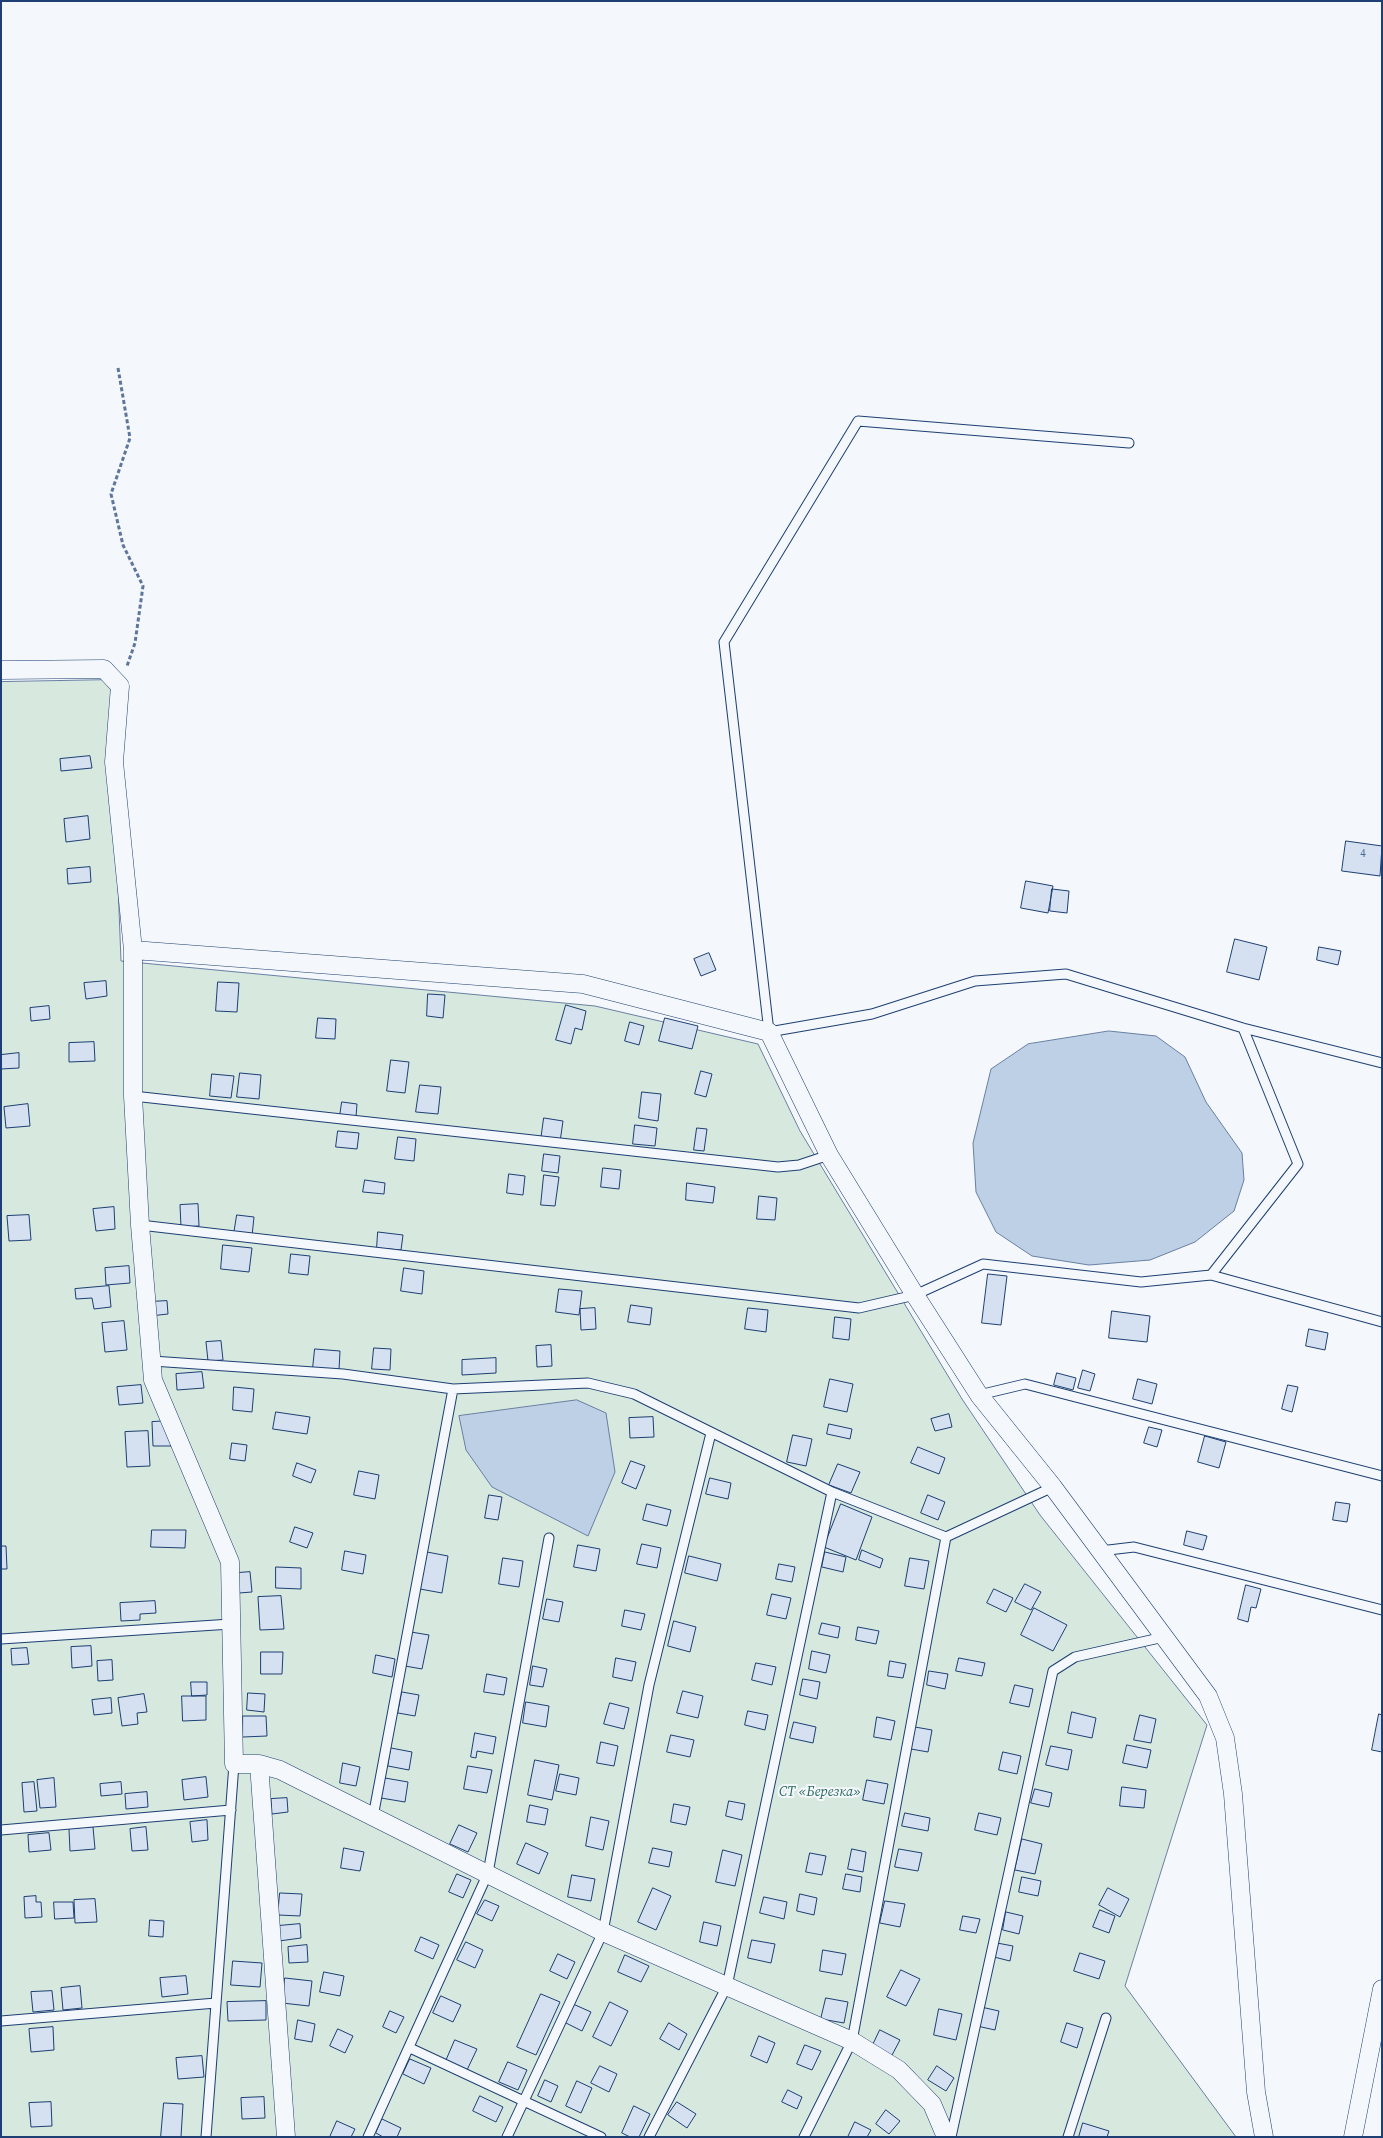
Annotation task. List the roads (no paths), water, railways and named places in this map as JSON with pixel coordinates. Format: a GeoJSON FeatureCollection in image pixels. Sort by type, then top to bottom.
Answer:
{"type":"FeatureCollection","features":[{"type":"Feature","properties":{"kind":"street"},"geometry":{"type":"LineString","coordinates":[[1,670],[104,670],[120,686],[114,762],[133,950],[133,1096],[140,1224],[153,1380],[230,1562],[234,1764],[259,1764],[280,1770],[603,1932],[852,2041],[899,2070],[932,2104],[946,2137]]}},
{"type":"Feature","properties":{"kind":"street"},"geometry":{"type":"LineString","coordinates":[[133,950],[583,984],[769,1032],[829,1155],[914,1295],[979,1395],[1053,1487],[1208,1696],[1225,1738],[1233,1794],[1256,2092],[1264,2137]]}},
{"type":"Feature","properties":{"kind":"street"},"geometry":{"type":"LineString","coordinates":[[259,1764],[286,2137]]}},
{"type":"Feature","properties":{"kind":"street"},"geometry":{"type":"LineString","coordinates":[[1353,2137],[1382,1989]]}},
{"type":"Feature","properties":{"kind":"lane"},"geometry":{"type":"LineString","coordinates":[[1129,443],[858,421],[724,642],[769,1032],[872,1014],[975,981],[1066,974],[1243,1028],[1382,1063]]}},
{"type":"Feature","properties":{"kind":"lane"},"geometry":{"type":"LineString","coordinates":[[1211,1275],[1298,1164],[1243,1028]]}},
{"type":"Feature","properties":{"kind":"lane"},"geometry":{"type":"LineString","coordinates":[[133,1096],[778,1167],[799,1164],[829,1155]]}},
{"type":"Feature","properties":{"kind":"lane"},"geometry":{"type":"LineString","coordinates":[[140,1224],[860,1308],[914,1295],[983,1264],[1141,1282],[1211,1275],[1382,1322]]}},
{"type":"Feature","properties":{"kind":"lane"},"geometry":{"type":"LineString","coordinates":[[152,1361],[342,1374],[452,1389],[588,1383],[634,1394],[832,1492],[946,1537],[1053,1487]]}},
{"type":"Feature","properties":{"kind":"lane"},"geometry":{"type":"LineString","coordinates":[[979,1395],[1025,1384],[1382,1476]]}},
{"type":"Feature","properties":{"kind":"lane"},"geometry":{"type":"LineString","coordinates":[[373,1817],[452,1389]]}},
{"type":"Feature","properties":{"kind":"lane"},"geometry":{"type":"LineString","coordinates":[[507,2137],[603,1932],[650,1685],[711,1433]]}},
{"type":"Feature","properties":{"kind":"lane"},"geometry":{"type":"LineString","coordinates":[[649,2137],[727,1986],[832,1492]]}},
{"type":"Feature","properties":{"kind":"lane"},"geometry":{"type":"LineString","coordinates":[[804,2137],[852,2041],[946,1537]]}},
{"type":"Feature","properties":{"kind":"lane"},"geometry":{"type":"LineString","coordinates":[[368,2137],[488,1873],[549,1538]]}},
{"type":"Feature","properties":{"kind":"lane"},"geometry":{"type":"LineString","coordinates":[[1100,1551],[1134,1547],[1382,1610]]}},
{"type":"Feature","properties":{"kind":"lane"},"geometry":{"type":"LineString","coordinates":[[1,1638],[231,1624]]}},
{"type":"Feature","properties":{"kind":"lane"},"geometry":{"type":"LineString","coordinates":[[951,2137],[1053,1671],[1075,1657],[1164,1637]]}},
{"type":"Feature","properties":{"kind":"lane"},"geometry":{"type":"LineString","coordinates":[[206,2137],[234,1764]]}},
{"type":"Feature","properties":{"kind":"lane"},"geometry":{"type":"LineString","coordinates":[[1,1830],[231,1810]]}},
{"type":"Feature","properties":{"kind":"lane"},"geometry":{"type":"LineString","coordinates":[[1,2021],[216,2003]]}},
{"type":"Feature","properties":{"kind":"lane"},"geometry":{"type":"LineString","coordinates":[[1068,2137],[1106,2018]]}},
{"type":"Feature","properties":{"kind":"lane"},"geometry":{"type":"LineString","coordinates":[[410,2048],[601,2137]]}},
{"type":"Feature","properties":{"kind":"water"},"geometry":{"type":"Polygon","coordinates":[[[1109,1031],[1156,1036],[1185,1057],[1206,1102],[1242,1153],[1244,1180],[1234,1211],[1195,1242],[1150,1260],[1089,1265],[1032,1256],[996,1232],[976,1192],[973,1143],[991,1069],[1028,1044],[1109,1031]]]}},
{"type":"Feature","properties":{"kind":"water"},"geometry":{"type":"Polygon","coordinates":[[[577,1400],[606,1413],[615,1472],[588,1536],[492,1487],[466,1450],[459,1416],[577,1400]]]}},
{"type":"Feature","properties":{"kind":"park label","name":"СТ «Березка»"},"geometry":{"type":"Point","coordinates":[820,1792]}}]}
